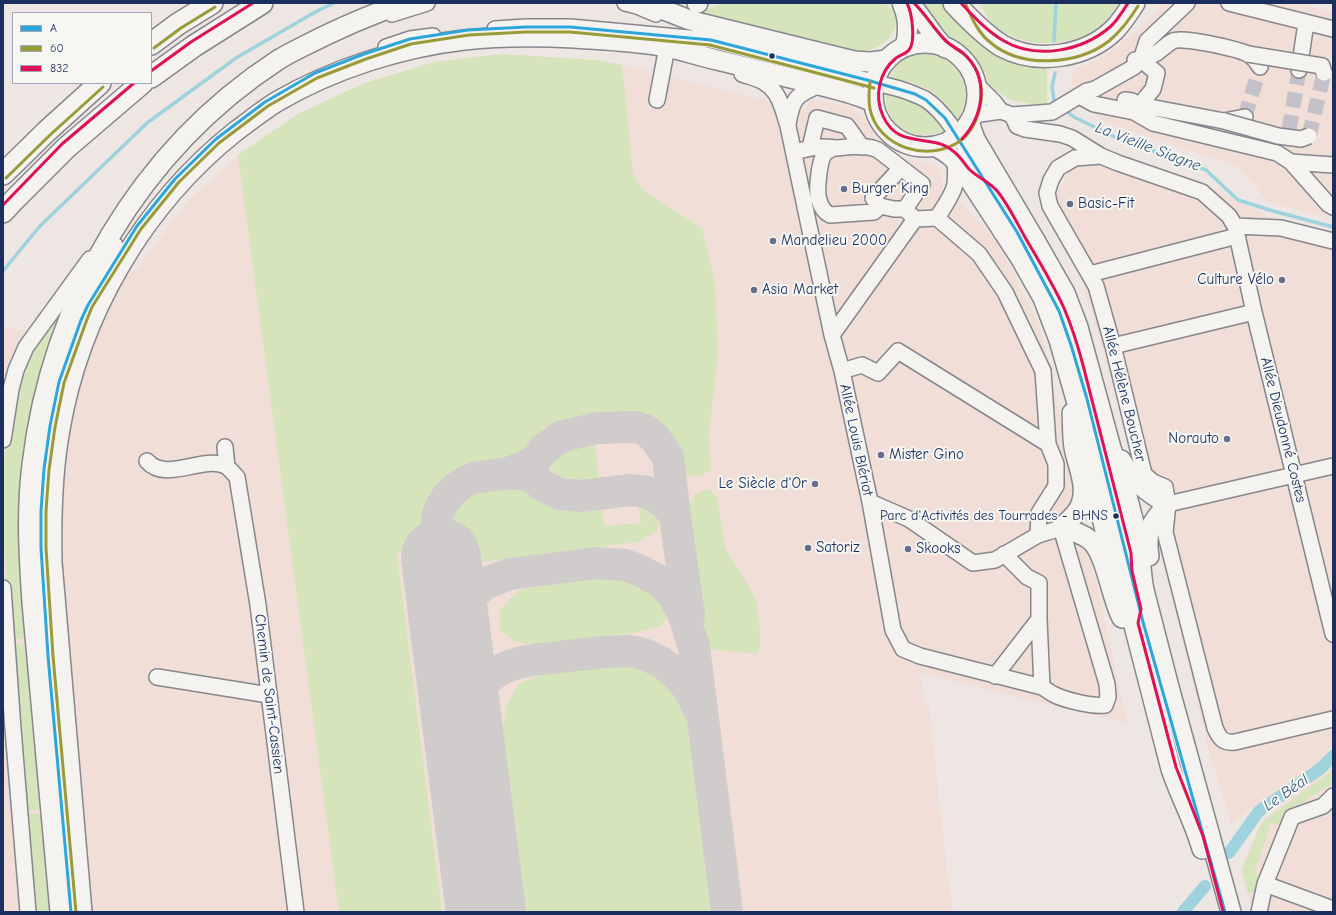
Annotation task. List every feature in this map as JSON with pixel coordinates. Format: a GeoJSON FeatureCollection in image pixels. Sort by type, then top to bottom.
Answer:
{"type":"FeatureCollection","features":[{"type":"Feature","properties":{"kind":"highway"},"geometry":{"type":"LineString","coordinates":[[152,43],[178,24],[212,3]]}},
{"type":"Feature","properties":{"kind":"highway"},"geometry":{"type":"LineString","coordinates":[[152,75],[194,46],[262,3]]}},
{"type":"Feature","properties":{"kind":"highway"},"geometry":{"type":"LineString","coordinates":[[954,3],[990,37],[1002,46],[1027,54],[1043,56],[1073,52],[1099,41],[1113,31],[1134,3]]}},
{"type":"Feature","properties":{"kind":"highway"},"geometry":{"type":"LineString","coordinates":[[971,3],[990,37]]}},
{"type":"Feature","properties":{"kind":"highway"},"geometry":{"type":"LineString","coordinates":[[3,174],[47,131],[99,84]]}},
{"type":"Feature","properties":{"kind":"highway"},"geometry":{"type":"LineString","coordinates":[[3,212],[66,148],[141,84]]}},
{"type":"Feature","properties":{"kind":"main road"},"geometry":{"type":"LineString","coordinates":[[60,912],[32,603],[29,501],[38,421],[47,382],[64,332],[80,293],[126,209],[160,164],[210,112],[236,90],[279,59],[328,33],[404,3]]}},
{"type":"Feature","properties":{"kind":"main road"},"geometry":{"type":"LineString","coordinates":[[646,3],[687,19],[854,61],[870,62],[887,60]]}},
{"type":"Feature","properties":{"kind":"main road"},"geometry":{"type":"LineString","coordinates":[[902,3],[908,26],[905,47]]}},
{"type":"Feature","properties":{"kind":"main road"},"geometry":{"type":"LineString","coordinates":[[906,3],[917,12],[945,48]]}},
{"type":"Feature","properties":{"kind":"main road"},"geometry":{"type":"LineString","coordinates":[[82,912],[52,562],[51,513],[54,470],[63,413],[76,364],[84,340],[105,294],[145,226],[170,194],[196,166],[256,116],[301,88],[328,76],[387,56],[425,46],[464,40],[510,37],[606,40],[667,47],[820,85],[859,96],[873,102]]}},
{"type":"Feature","properties":{"kind":"main road"},"geometry":{"type":"LineString","coordinates":[[924,43],[945,48],[959,56],[970,69],[976,84],[977,100],[967,125],[941,145],[919,146],[907,144],[886,130],[877,116],[873,102],[875,83],[878,73],[894,53],[905,47],[913,44],[924,43]]}},
{"type":"Feature","properties":{"kind":"main road"},"geometry":{"type":"LineString","coordinates":[[967,125],[1065,293],[1078,327],[1133,524],[1139,547],[1142,577],[1160,650],[1231,912]]}},
{"type":"Feature","properties":{"kind":"main road"},"geometry":{"type":"LineString","coordinates":[[934,146],[948,154],[960,166],[1021,259],[1043,298],[1059,340],[1069,370],[1089,446],[1094,485],[1109,546],[1124,586],[1171,769],[1198,837],[1218,912]]}},
{"type":"Feature","properties":{"kind":"main road"},"geometry":{"type":"LineString","coordinates":[[1072,386],[1073,445],[1084,487],[1081,505],[1078,511],[1061,528],[1083,535],[1091,540],[1095,546],[1101,557],[1120,613],[1141,653]]}},
{"type":"Feature","properties":{"kind":"main road"},"geometry":{"type":"LineString","coordinates":[[1109,438],[1133,479],[1147,492],[1168,504],[1151,525],[1147,538],[1150,567],[1158,601],[1160,650]]}},
{"type":"Feature","properties":{"kind":"street"},"geometry":{"type":"LineString","coordinates":[[71,912],[48,656],[41,548],[41,511],[44,469],[50,426],[59,382],[81,320],[114,246],[137,206],[165,169],[199,132],[238,96],[279,68],[331,38],[388,15],[427,3]]}},
{"type":"Feature","properties":{"kind":"street"},"geometry":{"type":"LineString","coordinates":[[625,3],[637,6],[711,40]]}},
{"type":"Feature","properties":{"kind":"street"},"geometry":{"type":"LineString","coordinates":[[1141,60],[1147,41],[1187,3]]}},
{"type":"Feature","properties":{"kind":"street"},"geometry":{"type":"LineString","coordinates":[[1229,3],[1333,29]]}},
{"type":"Feature","properties":{"kind":"street"},"geometry":{"type":"LineString","coordinates":[[1299,70],[1306,23]]}},
{"type":"Feature","properties":{"kind":"street"},"geometry":{"type":"LineString","coordinates":[[88,305],[137,226],[175,179],[216,139],[265,102],[315,73],[364,54],[410,40],[468,30],[526,27],[570,27],[711,40],[916,94],[926,100],[945,118],[967,125],[1006,113],[1052,112],[1079,96],[1092,84],[1130,60],[1141,60],[1158,53],[1173,41],[1183,39],[1248,54],[1322,66],[1324,73]]}},
{"type":"Feature","properties":{"kind":"street"},"geometry":{"type":"LineString","coordinates":[[657,100],[667,47]]}},
{"type":"Feature","properties":{"kind":"street","name":"Allée Louis Blériot"},"geometry":{"type":"LineString","coordinates":[[685,52],[742,75],[765,82],[771,86],[777,94],[788,126],[832,335],[842,371],[870,502],[893,630],[903,649],[920,656],[1042,687],[1053,695],[1084,704],[1098,706],[1105,705],[1108,697],[1106,684],[1061,528]]}},
{"type":"Feature","properties":{"kind":"street"},"geometry":{"type":"LineString","coordinates":[[1248,54],[1257,61],[1260,67]]}},
{"type":"Feature","properties":{"kind":"street"},"geometry":{"type":"LineString","coordinates":[[1137,108],[1153,89],[1157,73],[1141,60]]}},
{"type":"Feature","properties":{"kind":"street"},"geometry":{"type":"LineString","coordinates":[[976,84],[1006,113]]}},
{"type":"Feature","properties":{"kind":"street"},"geometry":{"type":"LineString","coordinates":[[788,126],[791,109],[795,100],[802,93],[820,85]]}},
{"type":"Feature","properties":{"kind":"street"},"geometry":{"type":"LineString","coordinates":[[1079,96],[1094,104],[1137,108],[1224,121],[1278,136],[1301,139],[1309,136]]}},
{"type":"Feature","properties":{"kind":"street"},"geometry":{"type":"LineString","coordinates":[[1137,108],[1153,123],[1277,153],[1291,162],[1328,204],[1333,207]]}},
{"type":"Feature","properties":{"kind":"street","name":"Allée Hélène Boucher"},"geometry":{"type":"LineString","coordinates":[[1006,113],[1017,126],[1072,138],[1101,156],[1202,192],[1229,216],[1236,231]]}},
{"type":"Feature","properties":{"kind":"street"},"geometry":{"type":"LineString","coordinates":[[1224,121],[1245,117]]}},
{"type":"Feature","properties":{"kind":"street"},"geometry":{"type":"LineString","coordinates":[[810,148],[817,118],[847,126],[862,147]]}},
{"type":"Feature","properties":{"kind":"street"},"geometry":{"type":"LineString","coordinates":[[967,125],[994,195],[1059,311],[1071,345],[1087,399],[1126,554],[1178,748],[1225,912]]}},
{"type":"Feature","properties":{"kind":"street"},"geometry":{"type":"LineString","coordinates":[[1277,153],[1289,130]]}},
{"type":"Feature","properties":{"kind":"street"},"geometry":{"type":"LineString","coordinates":[[794,152],[810,148],[825,147],[873,148],[878,150],[922,184],[910,214],[832,335]]}},
{"type":"Feature","properties":{"kind":"street"},"geometry":{"type":"LineString","coordinates":[[833,148],[825,153],[821,162],[818,192],[819,200],[825,212],[830,215],[874,212],[880,206]]}},
{"type":"Feature","properties":{"kind":"street","name":"Allée Hélène Boucher"},"geometry":{"type":"LineString","coordinates":[[1101,156],[1075,158],[1058,168],[1051,180],[1047,193],[1050,206],[1096,286],[1113,346],[1144,474],[1153,482],[1165,487],[1168,504],[1165,532],[1215,728],[1219,737],[1228,742],[1235,742],[1333,719]]}},
{"type":"Feature","properties":{"kind":"street"},"geometry":{"type":"LineString","coordinates":[[1291,162],[1333,165]]}},
{"type":"Feature","properties":{"kind":"street"},"geometry":{"type":"LineString","coordinates":[[937,218],[948,202],[955,187],[956,176],[960,166],[994,195]]}},
{"type":"Feature","properties":{"kind":"street"},"geometry":{"type":"LineString","coordinates":[[901,168],[873,198],[880,206],[910,214],[937,218],[979,254],[1005,292],[1043,371],[1048,444],[1056,464],[1056,486],[1039,514],[1038,535]]}},
{"type":"Feature","properties":{"kind":"street"},"geometry":{"type":"LineString","coordinates":[[3,440],[11,389],[16,370],[26,347],[126,209]]}},
{"type":"Feature","properties":{"kind":"street"},"geometry":{"type":"LineString","coordinates":[[1090,274],[1236,231],[1281,228],[1333,241]]}},
{"type":"Feature","properties":{"kind":"street","name":"Allée Dieudonné Costes"},"geometry":{"type":"LineString","coordinates":[[1236,231],[1254,312],[1333,634]]}},
{"type":"Feature","properties":{"kind":"street"},"geometry":{"type":"LineString","coordinates":[[1113,346],[1254,312]]}},
{"type":"Feature","properties":{"kind":"street"},"geometry":{"type":"LineString","coordinates":[[842,371],[862,365],[878,373],[898,351],[1048,444]]}},
{"type":"Feature","properties":{"kind":"street","name":"Chemin de Saint-Cassien"},"geometry":{"type":"LineString","coordinates":[[225,448],[232,472],[258,605],[296,912]]}},
{"type":"Feature","properties":{"kind":"street"},"geometry":{"type":"LineString","coordinates":[[146,462],[151,467],[161,470],[216,463],[232,472]]}},
{"type":"Feature","properties":{"kind":"street"},"geometry":{"type":"LineString","coordinates":[[1168,504],[1333,466]]}},
{"type":"Feature","properties":{"kind":"street"},"geometry":{"type":"LineString","coordinates":[[870,502],[909,519],[973,563],[995,560],[1038,535],[1061,528]]}},
{"type":"Feature","properties":{"kind":"street"},"geometry":{"type":"LineString","coordinates":[[1004,554],[1027,577],[1039,583],[1042,687]]}},
{"type":"Feature","properties":{"kind":"street"},"geometry":{"type":"LineString","coordinates":[[1126,554],[1127,572],[1136,610],[1133,623]]}},
{"type":"Feature","properties":{"kind":"street"},"geometry":{"type":"LineString","coordinates":[[3,588],[28,912]]}},
{"type":"Feature","properties":{"kind":"street"},"geometry":{"type":"LineString","coordinates":[[995,676],[1039,619]]}},
{"type":"Feature","properties":{"kind":"street"},"geometry":{"type":"LineString","coordinates":[[156,676],[269,695]]}},
{"type":"Feature","properties":{"kind":"street"},"geometry":{"type":"LineString","coordinates":[[1259,912],[1265,884],[1292,817],[1330,806]]}},
{"type":"Feature","properties":{"kind":"street"},"geometry":{"type":"LineString","coordinates":[[1265,884],[1333,908]]}},
{"type":"Feature","properties":{"kind":"shaded area"},"geometry":{"type":"Polygon","coordinates":[[[1162,3],[1301,3],[1333,13],[1333,219],[1267,202],[1255,185],[1237,166],[1101,121],[1071,88],[1072,74],[1080,67],[1097,60],[1113,50],[1155,15],[1162,3]]]}},
{"type":"Feature","properties":{"kind":"shaded area"},"geometry":{"type":"Polygon","coordinates":[[[502,54],[594,60],[622,65],[806,110],[809,102],[813,100],[852,107],[865,119],[880,144],[901,158],[926,162],[939,168],[943,177],[942,190],[956,199],[998,242],[1041,329],[1127,723],[921,674],[925,705],[929,705],[953,912],[3,912],[3,327],[25,331],[138,269],[185,204],[238,155],[298,114],[362,84],[434,62],[502,54]]]}},
{"type":"Feature","properties":{"kind":"shaded area"},"geometry":{"type":"Polygon","coordinates":[[[1120,158],[1205,185],[1282,224],[1333,237],[1333,744],[1320,762],[1231,823],[1208,748],[1168,579],[1056,194],[1074,165],[1120,158]]]}},
{"type":"Feature","properties":{"kind":"shaded area"},"geometry":{"type":"Polygon","coordinates":[[[1333,764],[1333,912],[1252,912],[1241,870],[1261,822],[1333,764]]]}},
{"type":"Feature","properties":{"kind":"green space"},"geometry":{"type":"Polygon","coordinates":[[[726,3],[883,3],[891,8],[895,13],[896,23],[893,33],[881,45],[870,50],[858,51],[792,35],[790,41],[700,14],[704,9],[726,3]]]}},
{"type":"Feature","properties":{"kind":"green space"},"geometry":{"type":"Polygon","coordinates":[[[921,3],[946,3],[1047,66],[1047,103],[1038,105],[1010,100],[990,87],[984,70],[970,51],[952,39],[921,3]]]}},
{"type":"Feature","properties":{"kind":"green space"},"geometry":{"type":"Polygon","coordinates":[[[979,3],[1119,3],[1111,15],[1093,32],[1079,38],[1061,42],[1041,43],[1014,37],[997,28],[979,3]]]}},
{"type":"Feature","properties":{"kind":"green space"},"geometry":{"type":"Polygon","coordinates":[[[923,53],[936,56],[946,61],[955,68],[961,76],[965,87],[965,98],[963,109],[957,121],[947,105],[935,94],[914,83],[890,77],[896,67],[907,57],[923,53]]]}},
{"type":"Feature","properties":{"kind":"green space"},"geometry":{"type":"Polygon","coordinates":[[[502,54],[594,60],[622,65],[633,174],[643,190],[702,228],[715,283],[718,351],[709,435],[711,469],[702,476],[686,475],[676,441],[657,419],[629,412],[585,416],[543,428],[528,449],[512,457],[450,472],[428,495],[422,542],[397,553],[442,912],[339,912],[238,155],[298,114],[362,84],[434,62],[502,54]]]}},
{"type":"Feature","properties":{"kind":"green space"},"geometry":{"type":"Polygon","coordinates":[[[885,93],[920,104],[945,130],[933,134],[922,135],[912,134],[903,130],[896,124],[891,116],[885,93]]]}},
{"type":"Feature","properties":{"kind":"green space"},"geometry":{"type":"Polygon","coordinates":[[[65,302],[42,368],[30,414],[22,460],[19,542],[26,638],[11,640],[4,545],[3,467],[9,428],[14,397],[30,351],[65,302]]]}},
{"type":"Feature","properties":{"kind":"green space"},"geometry":{"type":"Polygon","coordinates":[[[595,443],[599,481],[572,483],[555,476],[551,464],[563,451],[578,445],[595,443]]]}},
{"type":"Feature","properties":{"kind":"green space"},"geometry":{"type":"Polygon","coordinates":[[[520,485],[549,504],[569,510],[601,508],[605,526],[641,523],[638,505],[648,507],[659,516],[657,531],[637,542],[482,562],[480,546],[455,549],[452,518],[463,501],[479,491],[520,485]]]}},
{"type":"Feature","properties":{"kind":"green space"},"geometry":{"type":"Polygon","coordinates":[[[709,489],[717,497],[725,548],[748,585],[757,603],[761,643],[757,654],[706,649],[688,506],[696,494],[709,489]]]}},
{"type":"Feature","properties":{"kind":"green space"},"geometry":{"type":"Polygon","coordinates":[[[611,576],[642,584],[658,598],[669,612],[661,626],[633,633],[532,645],[513,641],[499,629],[500,611],[518,591],[571,579],[611,576]]]}},
{"type":"Feature","properties":{"kind":"green space"},"geometry":{"type":"Polygon","coordinates":[[[26,643],[40,809],[26,811],[10,644],[26,643]]]}},
{"type":"Feature","properties":{"kind":"green space"},"geometry":{"type":"Polygon","coordinates":[[[627,665],[655,675],[675,692],[688,717],[713,912],[526,912],[503,731],[507,704],[520,683],[546,673],[590,666],[627,665]]]}},
{"type":"Feature","properties":{"kind":"green space"},"geometry":{"type":"Polygon","coordinates":[[[1333,770],[1333,783],[1286,813],[1280,825],[1271,823],[1254,873],[1261,876],[1256,892],[1248,893],[1242,870],[1262,822],[1333,770]]]}},
{"type":"Feature","properties":{"kind":"green space"},"geometry":{"type":"Polygon","coordinates":[[[41,813],[50,912],[35,912],[26,814],[41,813]]]}},
{"type":"Feature","properties":{"kind":"waterway"},"geometry":{"type":"LineString","coordinates":[[3,271],[40,226],[147,123],[236,58],[317,11],[334,3]]}},
{"type":"Feature","properties":{"kind":"waterway","name":"La Vieille Siagne"},"geometry":{"type":"LineString","coordinates":[[1054,41],[1056,3]]}},
{"type":"Feature","properties":{"kind":"waterway","name":"La Vieille Siagne"},"geometry":{"type":"LineString","coordinates":[[1055,73],[1052,87],[1054,100],[1058,104]]}},
{"type":"Feature","properties":{"kind":"waterway","name":"La Vieille Siagne"},"geometry":{"type":"LineString","coordinates":[[1064,109],[1074,117],[1115,137],[1206,170],[1238,200],[1333,227]]}},
{"type":"Feature","properties":{"kind":"waterway","name":"Le Béal"},"geometry":{"type":"LineString","coordinates":[[1229,853],[1259,811],[1320,769],[1333,756]]}},
{"type":"Feature","properties":{"kind":"waterway","name":"Le Béal"},"geometry":{"type":"LineString","coordinates":[[1183,912],[1205,886]]}},
{"type":"Feature","properties":{"kind":"taxiway"},"geometry":{"type":"LineString","coordinates":[[675,516],[665,503],[647,492],[630,490],[582,496],[559,494],[544,486],[531,476],[508,473],[533,463],[543,450],[562,436],[598,428],[635,427],[645,430],[654,437],[668,457],[689,616]]}},
{"type":"Feature","properties":{"kind":"taxiway"},"geometry":{"type":"LineString","coordinates":[[441,558],[437,533],[437,518],[446,499],[456,488],[468,480],[508,473]]}},
{"type":"Feature","properties":{"kind":"taxiway"},"geometry":{"type":"LineString","coordinates":[[453,652],[457,617],[468,598],[486,583],[510,574],[596,563],[625,565],[639,570],[661,582],[672,594],[683,613],[694,647],[727,912]]}},
{"type":"Feature","properties":{"kind":"taxiway"},"geometry":{"type":"LineString","coordinates":[[462,719],[479,688],[484,682],[495,673],[510,665],[534,660],[621,651],[638,653],[650,657],[670,669],[687,687],[698,708]]}},
{"type":"Feature","properties":{"kind":"runway"},"geometry":{"type":"LineString","coordinates":[[441,558],[486,912]]}},
{"type":"Feature","properties":{"kind":"tunnel"},"geometry":{"type":"LineString","coordinates":[[1245,117],[1260,67]]}},
{"type":"Feature","properties":{"kind":"tunnel"},"geometry":{"type":"LineString","coordinates":[[1289,130],[1299,70]]}},
{"type":"Feature","properties":{"kind":"tunnel"},"geometry":{"type":"LineString","coordinates":[[1309,136],[1324,73]]}},
{"type":"Feature","properties":{"kind":"transit line","name":"832"},"geometry":{"type":"LineString","coordinates":[[152,70],[191,42],[253,3]]}},
{"type":"Feature","properties":{"kind":"transit line","name":"832"},"geometry":{"type":"LineString","coordinates":[[907,3],[913,34],[911,46],[908,51],[896,58],[890,64],[882,77],[879,93],[880,108],[890,127],[897,134],[915,140],[935,142],[944,145],[958,155],[969,169],[995,189],[1002,197],[1051,281],[1064,308],[1081,358],[1131,553],[1132,571],[1141,609],[1138,623],[1176,767],[1203,836],[1223,911]]}},
{"type":"Feature","properties":{"kind":"transit line","name":"60"},"geometry":{"type":"LineString","coordinates":[[870,82],[869,106],[875,122],[883,134],[906,148],[920,151],[934,151],[948,148],[964,138],[972,128],[978,115],[981,100],[981,84],[976,69],[969,59],[945,40],[914,3]]}},
{"type":"Feature","properties":{"kind":"transit line","name":"832"},"geometry":{"type":"LineString","coordinates":[[914,3],[946,41],[963,53],[972,63],[977,73],[981,96],[979,108],[975,119],[962,139]]}},
{"type":"Feature","properties":{"kind":"transit line","name":"832"},"geometry":{"type":"LineString","coordinates":[[961,3],[987,29],[1004,41],[1017,47],[1045,51],[1073,47],[1099,35],[1115,22],[1128,3]]}},
{"type":"Feature","properties":{"kind":"transit line","name":"60"},"geometry":{"type":"LineString","coordinates":[[966,5],[979,31],[991,43],[1018,57],[1050,61],[1082,55],[1109,41],[1128,20],[1138,6]]}},
{"type":"Feature","properties":{"kind":"transit line","name":"60"},"geometry":{"type":"LineString","coordinates":[[154,48],[181,28],[215,7]]}},
{"type":"Feature","properties":{"kind":"transit line","name":"A"},"geometry":{"type":"LineString","coordinates":[[71,912],[48,656],[41,548],[41,511],[44,469],[50,426],[59,382],[81,320],[88,305],[137,226],[175,179],[216,139],[265,102],[315,73],[364,54],[410,39],[468,30],[526,27],[570,27],[711,40],[867,80],[915,94],[926,100],[945,118],[1017,232],[1059,311],[1071,345],[1087,399],[1143,622],[1225,912]]}},
{"type":"Feature","properties":{"kind":"transit line","name":"60"},"geometry":{"type":"LineString","coordinates":[[76,912],[53,656],[46,548],[46,511],[49,470],[55,427],[64,383],[92,307],[141,229],[179,182],[219,143],[268,106],[317,78],[366,59],[411,44],[469,35],[526,32],[570,32],[710,45],[874,88]]}},
{"type":"Feature","properties":{"kind":"transit line","name":"832"},"geometry":{"type":"LineString","coordinates":[[3,205],[62,144],[133,84]]}},
{"type":"Feature","properties":{"kind":"transit line","name":"60"},"geometry":{"type":"LineString","coordinates":[[6,178],[50,135],[103,87]]}},
{"type":"Feature","properties":{"kind":"place","name":"Burger King"},"geometry":{"type":"Point","coordinates":[844,189]}},
{"type":"Feature","properties":{"kind":"place","name":"Basic-Fit"},"geometry":{"type":"Point","coordinates":[1070,204]}},
{"type":"Feature","properties":{"kind":"place","name":"Mandelieu 2000"},"geometry":{"type":"Point","coordinates":[773,241]}},
{"type":"Feature","properties":{"kind":"place","name":"Culture Vélo"},"geometry":{"type":"Point","coordinates":[1282,280]}},
{"type":"Feature","properties":{"kind":"place","name":"Asia Market"},"geometry":{"type":"Point","coordinates":[754,290]}},
{"type":"Feature","properties":{"kind":"place","name":"Norauto"},"geometry":{"type":"Point","coordinates":[1227,439]}},
{"type":"Feature","properties":{"kind":"place","name":"Mister Gino"},"geometry":{"type":"Point","coordinates":[881,455]}},
{"type":"Feature","properties":{"kind":"place","name":"Le Siècle d'Or"},"geometry":{"type":"Point","coordinates":[815,484]}},
{"type":"Feature","properties":{"kind":"place","name":"Parc d'Activités des Tourrades - BHNS"},"geometry":{"type":"Point","coordinates":[1116,516]}},
{"type":"Feature","properties":{"kind":"place","name":"Satoriz"},"geometry":{"type":"Point","coordinates":[808,548]}},
{"type":"Feature","properties":{"kind":"place","name":"Skooks"},"geometry":{"type":"Point","coordinates":[908,549]}}]}
